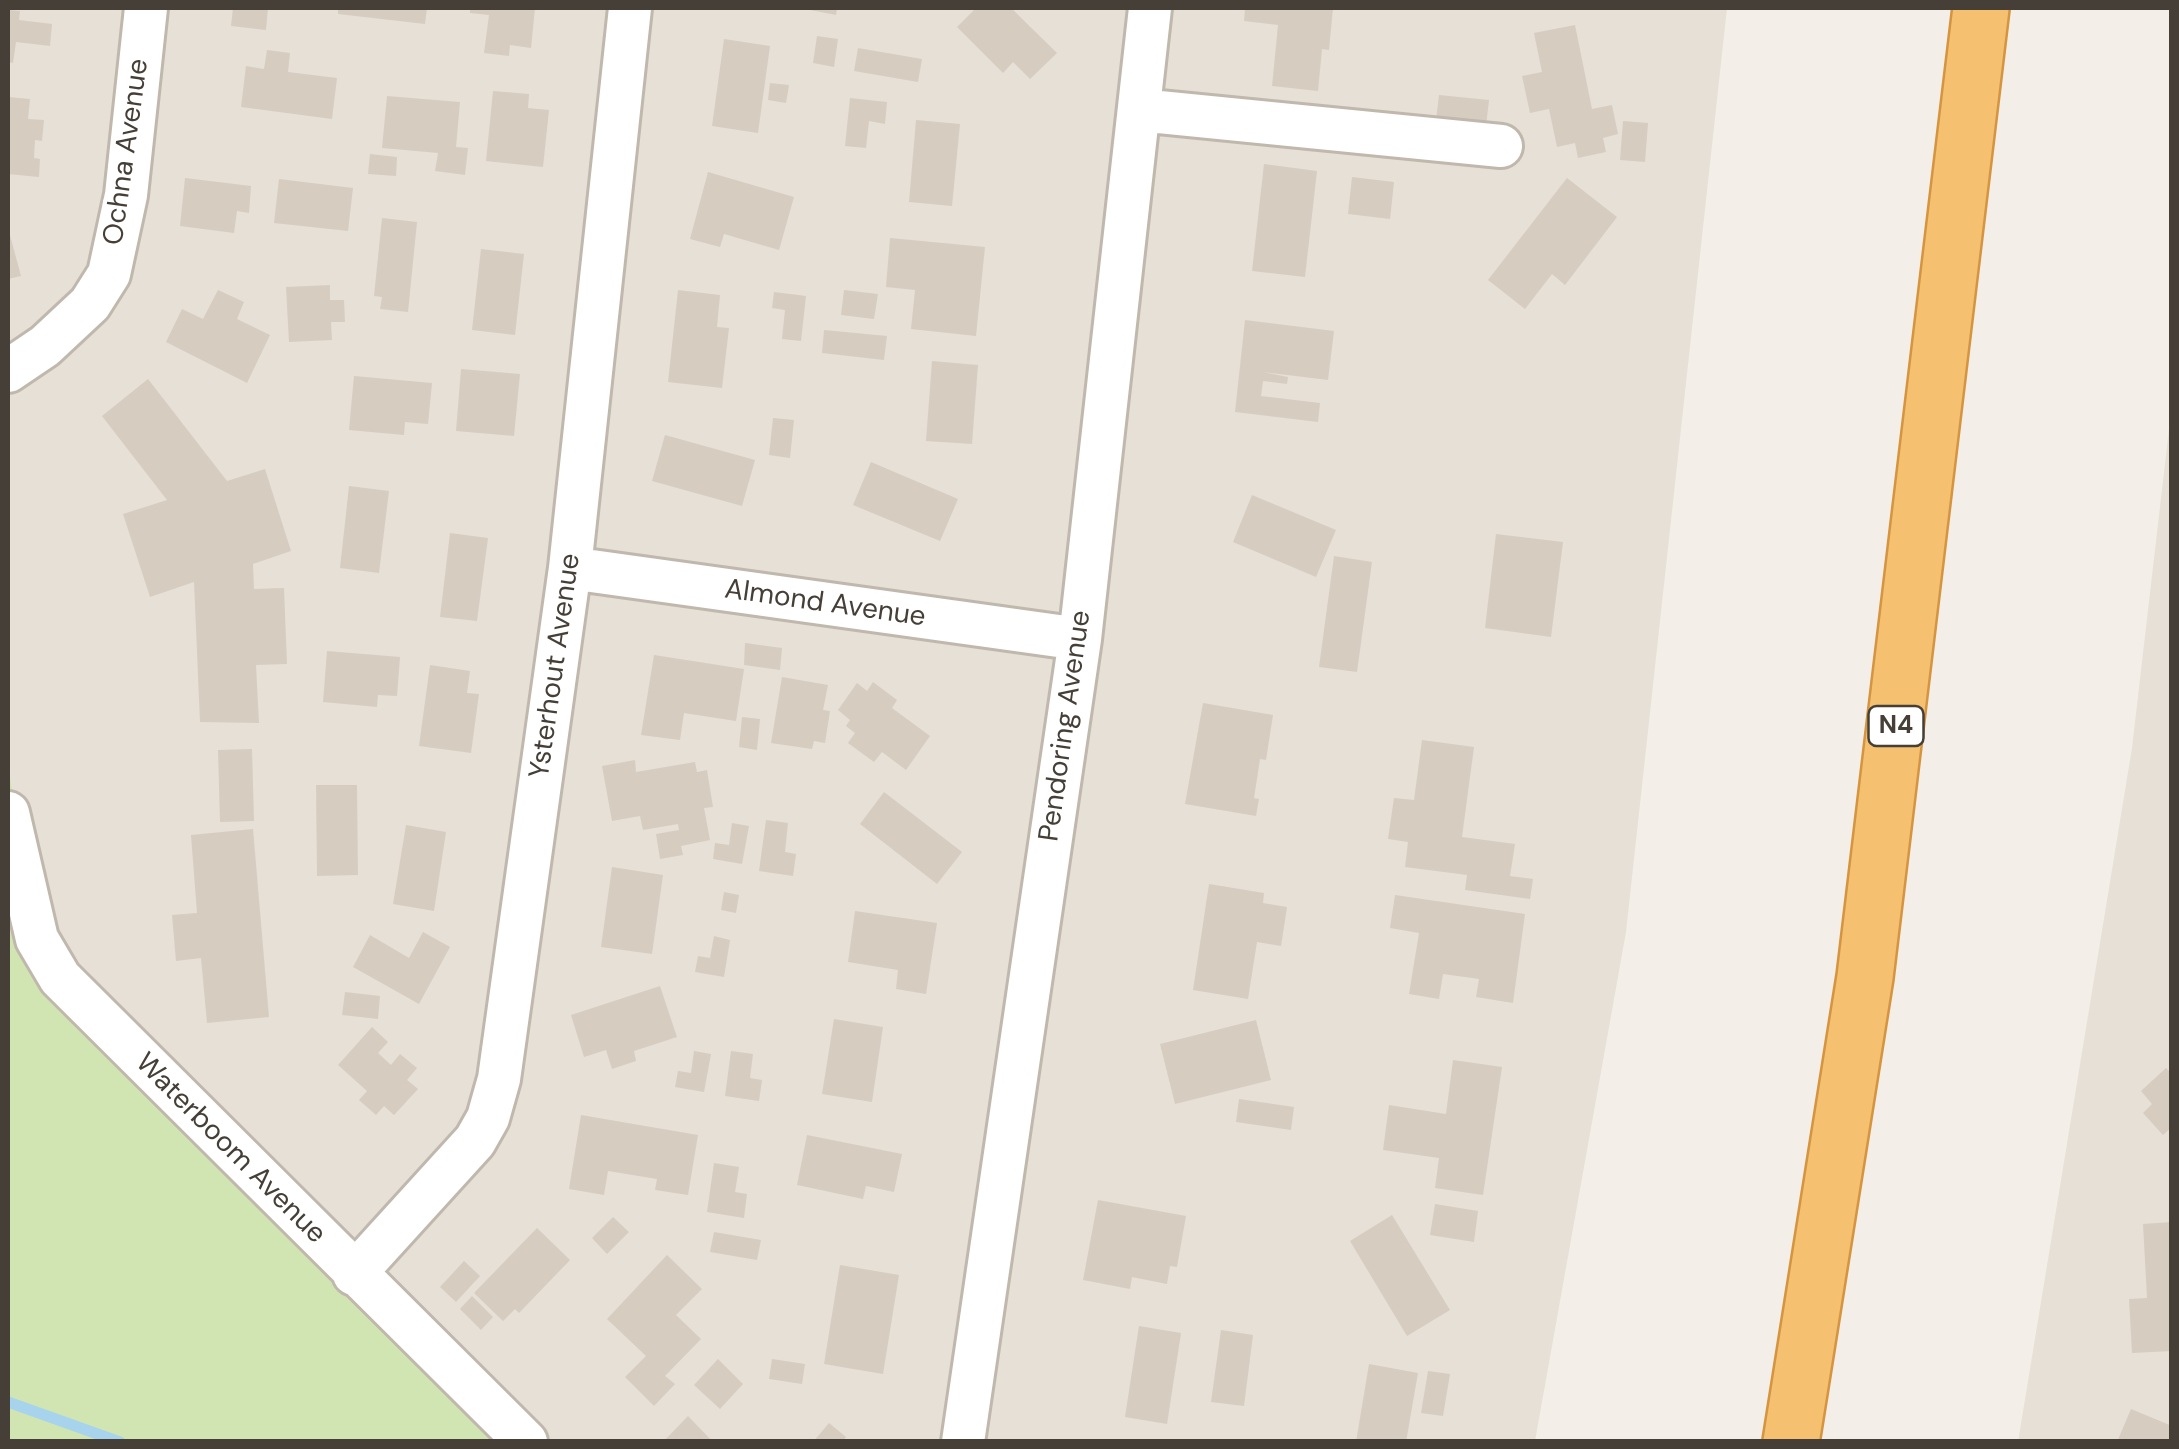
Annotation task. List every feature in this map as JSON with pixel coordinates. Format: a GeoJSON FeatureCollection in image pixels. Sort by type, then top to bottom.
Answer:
{"type":"FeatureCollection","features":[{"type":"Feature","properties":{"kind":"highway","name":"N4"},"geometry":{"type":"LineString","coordinates":[[1791,1442],[1865,977],[1980,8]]}},
{"type":"Feature","properties":{"kind":"street","name":"Ochna Avenue"},"geometry":{"type":"LineString","coordinates":[[8,371],[44,346],[90,304],[108,274],[126,196],[146,8]]}},
{"type":"Feature","properties":{"kind":"street","name":"Ysterhout Avenue"},"geometry":{"type":"LineString","coordinates":[[354,1274],[475,1141],[488,1118],[504,1048],[570,568],[630,8]]}},
{"type":"Feature","properties":{"kind":"street","name":"Pendoring Avenue"},"geometry":{"type":"LineString","coordinates":[[963,1442],[1080,639],[1150,8]]}},
{"type":"Feature","properties":{"kind":"street"},"geometry":{"type":"LineString","coordinates":[[1139,110],[1500,146]]}},
{"type":"Feature","properties":{"kind":"street","name":"Almond Avenue"},"geometry":{"type":"LineString","coordinates":[[570,568],[1080,639]]}},
{"type":"Feature","properties":{"kind":"street","name":"Waterboom Avenue"},"geometry":{"type":"LineString","coordinates":[[8,813],[37,940],[60,978],[526,1442]]}},
{"type":"Feature","properties":{"kind":"shaded area"},"geometry":{"type":"Polygon","coordinates":[[[8,8],[1727,8],[1626,932],[1535,1441],[542,1441],[46,956],[8,767],[8,8]]]}},
{"type":"Feature","properties":{"kind":"shaded area"},"geometry":{"type":"Polygon","coordinates":[[[2171,412],[2171,1441],[2018,1442],[2132,748],[2171,412]]]}},
{"type":"Feature","properties":{"kind":"green space"},"geometry":{"type":"Polygon","coordinates":[[[8,767],[46,956],[542,1441],[8,1441],[8,767]]]}},
{"type":"Feature","properties":{"kind":"building"},"geometry":{"type":"Polygon","coordinates":[[[233,8],[268,8],[266,30],[231,26],[233,8]]]}},
{"type":"Feature","properties":{"kind":"building"},"geometry":{"type":"Polygon","coordinates":[[[338,8],[427,8],[425,24],[338,14],[338,8]]]}},
{"type":"Feature","properties":{"kind":"building"},"geometry":{"type":"Polygon","coordinates":[[[470,8],[535,8],[531,48],[510,45],[509,56],[484,53],[489,15],[470,13],[470,8]]]}},
{"type":"Feature","properties":{"kind":"building"},"geometry":{"type":"Polygon","coordinates":[[[800,8],[837,8],[836,15],[800,8]]]}},
{"type":"Feature","properties":{"kind":"building"},"geometry":{"type":"Polygon","coordinates":[[[976,8],[1011,8],[1057,53],[1030,79],[1013,62],[1003,73],[957,27],[976,8]]]}},
{"type":"Feature","properties":{"kind":"building"},"geometry":{"type":"Polygon","coordinates":[[[1245,8],[1333,8],[1329,50],[1322,49],[1318,91],[1272,86],[1278,25],[1244,21],[1245,8]]]}},
{"type":"Feature","properties":{"kind":"building"},"geometry":{"type":"Polygon","coordinates":[[[8,10],[20,11],[19,20],[52,24],[50,46],[16,42],[13,63],[8,62],[8,10]]]}},
{"type":"Feature","properties":{"kind":"building"},"geometry":{"type":"Polygon","coordinates":[[[1575,25],[1592,109],[1612,105],[1618,134],[1603,138],[1606,152],[1578,158],[1575,143],[1557,147],[1549,109],[1530,113],[1522,76],[1542,72],[1534,33],[1575,25]]]}},
{"type":"Feature","properties":{"kind":"building"},"geometry":{"type":"Polygon","coordinates":[[[817,36],[838,39],[834,67],[813,63],[817,36]]]}},
{"type":"Feature","properties":{"kind":"building"},"geometry":{"type":"Polygon","coordinates":[[[724,39],[770,46],[758,133],[712,126],[724,39]]]}},
{"type":"Feature","properties":{"kind":"building"},"geometry":{"type":"Polygon","coordinates":[[[858,48],[922,59],[918,82],[854,71],[858,48]]]}},
{"type":"Feature","properties":{"kind":"building"},"geometry":{"type":"Polygon","coordinates":[[[267,50],[290,53],[288,72],[337,78],[332,119],[241,107],[246,66],[264,69],[267,50]]]}},
{"type":"Feature","properties":{"kind":"building"},"geometry":{"type":"Polygon","coordinates":[[[770,83],[789,85],[786,103],[768,100],[770,83]]]}},
{"type":"Feature","properties":{"kind":"building"},"geometry":{"type":"Polygon","coordinates":[[[493,91],[529,94],[528,108],[549,110],[543,167],[486,161],[493,91]]]}},
{"type":"Feature","properties":{"kind":"building"},"geometry":{"type":"Polygon","coordinates":[[[1439,95],[1489,100],[1486,126],[1436,120],[1439,95]]]}},
{"type":"Feature","properties":{"kind":"building"},"geometry":{"type":"Polygon","coordinates":[[[387,96],[460,102],[456,147],[468,148],[465,175],[435,171],[438,153],[382,148],[387,96]]]}},
{"type":"Feature","properties":{"kind":"building"},"geometry":{"type":"Polygon","coordinates":[[[8,97],[30,99],[28,119],[44,120],[42,141],[35,140],[39,177],[8,174],[8,97]]]}},
{"type":"Feature","properties":{"kind":"building"},"geometry":{"type":"Polygon","coordinates":[[[850,98],[887,102],[885,124],[869,121],[866,148],[845,146],[850,98]]]}},
{"type":"Feature","properties":{"kind":"building"},"geometry":{"type":"Polygon","coordinates":[[[916,120],[960,124],[952,206],[909,202],[916,120]]]}},
{"type":"Feature","properties":{"kind":"building"},"geometry":{"type":"Polygon","coordinates":[[[1623,121],[1648,123],[1645,162],[1620,160],[1623,121]]]}},
{"type":"Feature","properties":{"kind":"building"},"geometry":{"type":"Polygon","coordinates":[[[370,154],[397,157],[396,176],[368,174],[370,154]]]}},
{"type":"Feature","properties":{"kind":"building"},"geometry":{"type":"Polygon","coordinates":[[[1264,164],[1317,171],[1305,277],[1252,271],[1264,164]]]}},
{"type":"Feature","properties":{"kind":"building"},"geometry":{"type":"Polygon","coordinates":[[[708,172],[794,197],[779,250],[724,234],[720,247],[690,239],[708,172]]]}},
{"type":"Feature","properties":{"kind":"building"},"geometry":{"type":"Polygon","coordinates":[[[1352,177],[1394,182],[1390,219],[1348,214],[1352,177]]]}},
{"type":"Feature","properties":{"kind":"building"},"geometry":{"type":"Polygon","coordinates":[[[185,178],[251,186],[249,213],[237,211],[234,233],[180,226],[185,178]]]}},
{"type":"Feature","properties":{"kind":"building"},"geometry":{"type":"Polygon","coordinates":[[[1567,178],[1617,217],[1565,285],[1552,274],[1525,309],[1488,280],[1567,178]]]}},
{"type":"Feature","properties":{"kind":"building"},"geometry":{"type":"Polygon","coordinates":[[[279,179],[353,188],[348,231],[274,223],[279,179]]]}},
{"type":"Feature","properties":{"kind":"building"},"geometry":{"type":"Polygon","coordinates":[[[382,218],[417,222],[408,312],[380,309],[382,297],[374,296],[382,218]]]}},
{"type":"Feature","properties":{"kind":"building"},"geometry":{"type":"Polygon","coordinates":[[[8,228],[21,276],[8,279],[8,228]]]}},
{"type":"Feature","properties":{"kind":"building"},"geometry":{"type":"Polygon","coordinates":[[[890,238],[985,247],[976,336],[911,329],[915,290],[886,287],[890,238]]]}},
{"type":"Feature","properties":{"kind":"building"},"geometry":{"type":"Polygon","coordinates":[[[481,249],[524,254],[515,335],[472,330],[481,249]]]}},
{"type":"Feature","properties":{"kind":"building"},"geometry":{"type":"Polygon","coordinates":[[[330,285],[330,300],[344,300],[345,322],[331,322],[332,340],[289,342],[286,287],[330,285]]]}},
{"type":"Feature","properties":{"kind":"building"},"geometry":{"type":"Polygon","coordinates":[[[218,290],[244,302],[237,319],[270,335],[247,383],[166,342],[182,309],[203,319],[218,290]]]}},
{"type":"Feature","properties":{"kind":"building"},"geometry":{"type":"Polygon","coordinates":[[[678,290],[720,295],[717,327],[729,328],[722,388],[668,382],[678,290]]]}},
{"type":"Feature","properties":{"kind":"building"},"geometry":{"type":"Polygon","coordinates":[[[844,290],[878,294],[874,319],[841,315],[844,290]]]}},
{"type":"Feature","properties":{"kind":"building"},"geometry":{"type":"Polygon","coordinates":[[[774,292],[806,296],[801,341],[782,339],[785,310],[772,308],[774,292]]]}},
{"type":"Feature","properties":{"kind":"building"},"geometry":{"type":"Polygon","coordinates":[[[1245,320],[1334,331],[1328,380],[1263,372],[1288,377],[1287,384],[1263,381],[1261,396],[1320,403],[1318,422],[1235,412],[1245,320]]]}},
{"type":"Feature","properties":{"kind":"building"},"geometry":{"type":"Polygon","coordinates":[[[824,330],[887,336],[884,360],[822,353],[824,330]]]}},
{"type":"Feature","properties":{"kind":"building"},"geometry":{"type":"Polygon","coordinates":[[[932,361],[978,365],[972,444],[926,441],[932,361]]]}},
{"type":"Feature","properties":{"kind":"building"},"geometry":{"type":"Polygon","coordinates":[[[461,369],[520,374],[514,436],[456,431],[461,369]]]}},
{"type":"Feature","properties":{"kind":"building"},"geometry":{"type":"Polygon","coordinates":[[[354,376],[432,383],[428,424],[405,422],[404,435],[349,430],[354,376]]]}},
{"type":"Feature","properties":{"kind":"building"},"geometry":{"type":"Polygon","coordinates":[[[148,379],[227,481],[265,469],[291,551],[253,564],[254,589],[284,588],[287,664],[256,665],[259,723],[200,722],[194,582],[150,597],[123,514],[167,500],[102,416],[148,379]]]}},
{"type":"Feature","properties":{"kind":"building"},"geometry":{"type":"Polygon","coordinates":[[[773,418],[794,420],[790,458],[769,455],[773,418]]]}},
{"type":"Feature","properties":{"kind":"building"},"geometry":{"type":"Polygon","coordinates":[[[665,435],[755,460],[742,506],[652,481],[665,435]]]}},
{"type":"Feature","properties":{"kind":"building"},"geometry":{"type":"Polygon","coordinates":[[[871,462],[958,499],[940,541],[853,505],[871,462]]]}},
{"type":"Feature","properties":{"kind":"building"},"geometry":{"type":"Polygon","coordinates":[[[349,486],[389,491],[379,573],[340,568],[349,486]]]}},
{"type":"Feature","properties":{"kind":"building"},"geometry":{"type":"Polygon","coordinates":[[[1252,495],[1336,530],[1316,577],[1233,542],[1252,495]]]}},
{"type":"Feature","properties":{"kind":"building"},"geometry":{"type":"Polygon","coordinates":[[[450,533],[488,538],[477,621],[440,617],[450,533]]]}},
{"type":"Feature","properties":{"kind":"building"},"geometry":{"type":"Polygon","coordinates":[[[1496,534],[1563,542],[1551,637],[1485,628],[1496,534]]]}},
{"type":"Feature","properties":{"kind":"building"},"geometry":{"type":"Polygon","coordinates":[[[1334,556],[1372,562],[1357,672],[1319,667],[1334,556]]]}},
{"type":"Feature","properties":{"kind":"building"},"geometry":{"type":"Polygon","coordinates":[[[745,643],[782,648],[780,670],[744,665],[745,643]]]}},
{"type":"Feature","properties":{"kind":"building"},"geometry":{"type":"Polygon","coordinates":[[[327,651],[400,657],[397,696],[378,695],[377,707],[323,702],[327,651]]]}},
{"type":"Feature","properties":{"kind":"building"},"geometry":{"type":"Polygon","coordinates":[[[654,655],[744,669],[736,721],[684,713],[680,740],[641,735],[654,655]]]}},
{"type":"Feature","properties":{"kind":"building"},"geometry":{"type":"Polygon","coordinates":[[[430,665],[470,671],[467,693],[479,694],[471,753],[419,746],[430,665]]]}},
{"type":"Feature","properties":{"kind":"building"},"geometry":{"type":"Polygon","coordinates":[[[782,677],[828,685],[823,710],[830,711],[825,743],[814,741],[812,749],[771,743],[782,677]]]}},
{"type":"Feature","properties":{"kind":"building"},"geometry":{"type":"Polygon","coordinates":[[[873,682],[897,700],[892,708],[930,736],[906,770],[882,752],[874,762],[848,743],[855,733],[846,726],[850,720],[838,710],[857,683],[867,691],[873,682]]]}},
{"type":"Feature","properties":{"kind":"building"},"geometry":{"type":"Polygon","coordinates":[[[1203,703],[1273,715],[1266,760],[1260,759],[1254,798],[1259,799],[1256,816],[1185,804],[1203,703]]]}},
{"type":"Feature","properties":{"kind":"building"},"geometry":{"type":"Polygon","coordinates":[[[742,717],[760,719],[757,750],[739,747],[742,717]]]}},
{"type":"Feature","properties":{"kind":"building"},"geometry":{"type":"Polygon","coordinates":[[[1422,740],[1474,747],[1462,837],[1515,844],[1510,876],[1533,879],[1530,899],[1465,890],[1467,875],[1405,867],[1408,842],[1388,839],[1394,798],[1414,800],[1422,740]]]}},
{"type":"Feature","properties":{"kind":"building"},"geometry":{"type":"Polygon","coordinates":[[[252,749],[254,821],[220,822],[218,750],[252,749]]]}},
{"type":"Feature","properties":{"kind":"building"},"geometry":{"type":"Polygon","coordinates":[[[635,760],[636,772],[695,762],[697,772],[707,770],[713,807],[704,808],[710,840],[681,846],[683,855],[660,859],[656,834],[679,830],[678,824],[643,830],[640,816],[612,821],[602,766],[635,760]]]}},
{"type":"Feature","properties":{"kind":"building"},"geometry":{"type":"Polygon","coordinates":[[[316,785],[357,785],[358,875],[317,876],[316,785]]]}},
{"type":"Feature","properties":{"kind":"building"},"geometry":{"type":"Polygon","coordinates":[[[884,792],[962,852],[937,884],[860,824],[884,792]]]}},
{"type":"Feature","properties":{"kind":"building"},"geometry":{"type":"Polygon","coordinates":[[[766,820],[788,823],[785,852],[796,854],[793,876],[759,871],[766,820]]]}},
{"type":"Feature","properties":{"kind":"building"},"geometry":{"type":"Polygon","coordinates":[[[732,823],[749,826],[742,864],[713,859],[715,843],[729,845],[732,823]]]}},
{"type":"Feature","properties":{"kind":"building"},"geometry":{"type":"Polygon","coordinates":[[[406,825],[446,832],[434,911],[393,904],[406,825]]]}},
{"type":"Feature","properties":{"kind":"building"},"geometry":{"type":"Polygon","coordinates":[[[253,829],[269,1017],[207,1023],[201,958],[176,961],[172,915],[197,913],[191,835],[253,829]]]}},
{"type":"Feature","properties":{"kind":"building"},"geometry":{"type":"Polygon","coordinates":[[[612,867],[663,875],[652,954],[601,947],[612,867]]]}},
{"type":"Feature","properties":{"kind":"building"},"geometry":{"type":"Polygon","coordinates":[[[1209,884],[1264,893],[1263,903],[1287,907],[1281,946],[1257,942],[1248,999],[1193,990],[1209,884]]]}},
{"type":"Feature","properties":{"kind":"building"},"geometry":{"type":"Polygon","coordinates":[[[724,892],[739,895],[736,913],[721,910],[724,892]]]}},
{"type":"Feature","properties":{"kind":"building"},"geometry":{"type":"Polygon","coordinates":[[[1395,895],[1525,914],[1513,1003],[1476,997],[1479,979],[1443,974],[1439,999],[1409,994],[1419,933],[1390,928],[1395,895]]]}},
{"type":"Feature","properties":{"kind":"building"},"geometry":{"type":"Polygon","coordinates":[[[855,911],[937,923],[926,994],[896,989],[898,970],[848,962],[855,911]]]}},
{"type":"Feature","properties":{"kind":"building"},"geometry":{"type":"Polygon","coordinates":[[[423,932],[450,947],[419,1004],[353,967],[370,935],[409,958],[423,932]]]}},
{"type":"Feature","properties":{"kind":"building"},"geometry":{"type":"Polygon","coordinates":[[[714,936],[730,940],[724,977],[695,972],[698,956],[710,958],[714,936]]]}},
{"type":"Feature","properties":{"kind":"building"},"geometry":{"type":"Polygon","coordinates":[[[660,986],[677,1037],[634,1051],[636,1061],[612,1069],[606,1050],[584,1057],[571,1015],[660,986]]]}},
{"type":"Feature","properties":{"kind":"building"},"geometry":{"type":"Polygon","coordinates":[[[345,992],[380,996],[378,1019],[342,1015],[345,992]]]}},
{"type":"Feature","properties":{"kind":"building"},"geometry":{"type":"Polygon","coordinates":[[[834,1019],[883,1027],[872,1102],[822,1094],[834,1019]]]}},
{"type":"Feature","properties":{"kind":"building"},"geometry":{"type":"Polygon","coordinates":[[[1256,1020],[1271,1080],[1175,1104],[1160,1044],[1256,1020]]]}},
{"type":"Feature","properties":{"kind":"building"},"geometry":{"type":"Polygon","coordinates":[[[372,1027],[388,1042],[378,1053],[391,1065],[400,1054],[417,1068],[407,1080],[418,1089],[394,1115],[384,1106],[376,1115],[359,1100],[367,1091],[338,1065],[372,1027]]]}},
{"type":"Feature","properties":{"kind":"building"},"geometry":{"type":"Polygon","coordinates":[[[694,1051],[711,1054],[704,1092],[675,1087],[678,1071],[691,1073],[694,1051]]]}},
{"type":"Feature","properties":{"kind":"building"},"geometry":{"type":"Polygon","coordinates":[[[731,1051],[753,1054],[750,1078],[762,1080],[759,1101],[725,1096],[731,1051]]]}},
{"type":"Feature","properties":{"kind":"building"},"geometry":{"type":"Polygon","coordinates":[[[1453,1060],[1502,1067],[1483,1195],[1435,1188],[1439,1158],[1383,1150],[1389,1105],[1446,1114],[1453,1060]]]}},
{"type":"Feature","properties":{"kind":"building"},"geometry":{"type":"Polygon","coordinates":[[[2166,1068],[2172,1074],[2172,1127],[2163,1135],[2143,1113],[2152,1104],[2141,1091],[2166,1068]]]}},
{"type":"Feature","properties":{"kind":"building"},"geometry":{"type":"Polygon","coordinates":[[[1239,1099],[1294,1107],[1291,1130],[1236,1122],[1239,1099]]]}},
{"type":"Feature","properties":{"kind":"building"},"geometry":{"type":"Polygon","coordinates":[[[581,1115],[698,1135],[688,1195],[655,1190],[657,1179],[608,1171],[604,1195],[569,1189],[581,1115]]]}},
{"type":"Feature","properties":{"kind":"building"},"geometry":{"type":"Polygon","coordinates":[[[807,1135],[902,1154],[894,1192],[866,1186],[863,1199],[797,1185],[807,1135]]]}},
{"type":"Feature","properties":{"kind":"building"},"geometry":{"type":"Polygon","coordinates":[[[714,1163],[739,1167],[735,1192],[747,1194],[744,1218],[707,1212],[714,1163]]]}},
{"type":"Feature","properties":{"kind":"building"},"geometry":{"type":"Polygon","coordinates":[[[1098,1200],[1186,1216],[1177,1267],[1170,1266],[1167,1284],[1132,1277],[1130,1289],[1083,1280],[1098,1200]]]}},
{"type":"Feature","properties":{"kind":"building"},"geometry":{"type":"Polygon","coordinates":[[[1435,1204],[1478,1211],[1474,1242],[1430,1235],[1435,1204]]]}},
{"type":"Feature","properties":{"kind":"building"},"geometry":{"type":"Polygon","coordinates":[[[1392,1215],[1450,1310],[1407,1336],[1350,1241],[1392,1215]]]}},
{"type":"Feature","properties":{"kind":"building"},"geometry":{"type":"Polygon","coordinates":[[[613,1217],[629,1232],[607,1254],[592,1238],[613,1217]]]}},
{"type":"Feature","properties":{"kind":"building"},"geometry":{"type":"Polygon","coordinates":[[[2172,1222],[2172,1351],[2132,1353],[2129,1299],[2147,1298],[2143,1224],[2172,1222]]]}},
{"type":"Feature","properties":{"kind":"building"},"geometry":{"type":"Polygon","coordinates":[[[537,1228],[570,1260],[519,1313],[515,1309],[503,1321],[474,1293],[537,1228]]]}},
{"type":"Feature","properties":{"kind":"building"},"geometry":{"type":"Polygon","coordinates":[[[714,1232],[761,1240],[757,1260],[710,1252],[714,1232]]]}},
{"type":"Feature","properties":{"kind":"building"},"geometry":{"type":"Polygon","coordinates":[[[667,1255],[702,1289],[676,1315],[701,1339],[665,1376],[675,1384],[654,1406],[625,1377],[646,1356],[607,1319],[667,1255]]]}},
{"type":"Feature","properties":{"kind":"building"},"geometry":{"type":"Polygon","coordinates":[[[464,1261],[480,1276],[456,1302],[440,1287],[464,1261]]]}},
{"type":"Feature","properties":{"kind":"building"},"geometry":{"type":"Polygon","coordinates":[[[840,1265],[899,1275],[883,1374],[824,1364],[840,1265]]]}},
{"type":"Feature","properties":{"kind":"building"},"geometry":{"type":"Polygon","coordinates":[[[472,1296],[493,1317],[481,1330],[460,1309],[472,1296]]]}},
{"type":"Feature","properties":{"kind":"building"},"geometry":{"type":"Polygon","coordinates":[[[1139,1326],[1181,1333],[1167,1424],[1125,1417],[1139,1326]]]}},
{"type":"Feature","properties":{"kind":"building"},"geometry":{"type":"Polygon","coordinates":[[[1221,1330],[1253,1335],[1244,1406],[1211,1402],[1221,1330]]]}},
{"type":"Feature","properties":{"kind":"building"},"geometry":{"type":"Polygon","coordinates":[[[718,1359],[743,1384],[720,1409],[694,1385],[718,1359]]]}},
{"type":"Feature","properties":{"kind":"building"},"geometry":{"type":"Polygon","coordinates":[[[772,1359],[805,1364],[802,1384],[769,1379],[772,1359]]]}},
{"type":"Feature","properties":{"kind":"building"},"geometry":{"type":"Polygon","coordinates":[[[1369,1364],[1418,1373],[1406,1442],[1356,1442],[1369,1364]]]}},
{"type":"Feature","properties":{"kind":"building"},"geometry":{"type":"Polygon","coordinates":[[[1428,1371],[1450,1374],[1443,1416],[1421,1413],[1428,1371]]]}},
{"type":"Feature","properties":{"kind":"building"},"geometry":{"type":"Polygon","coordinates":[[[2131,1409],[2172,1426],[2172,1442],[2117,1442],[2131,1409]]]}},
{"type":"Feature","properties":{"kind":"building"},"geometry":{"type":"Polygon","coordinates":[[[688,1416],[713,1442],[663,1442],[688,1416]]]}},
{"type":"Feature","properties":{"kind":"building"},"geometry":{"type":"Polygon","coordinates":[[[829,1423],[846,1437],[842,1442],[813,1442],[829,1423]]]}},
{"type":"Feature","properties":{"kind":"waterway"},"geometry":{"type":"LineString","coordinates":[[8,1402],[120,1442]]}}]}
